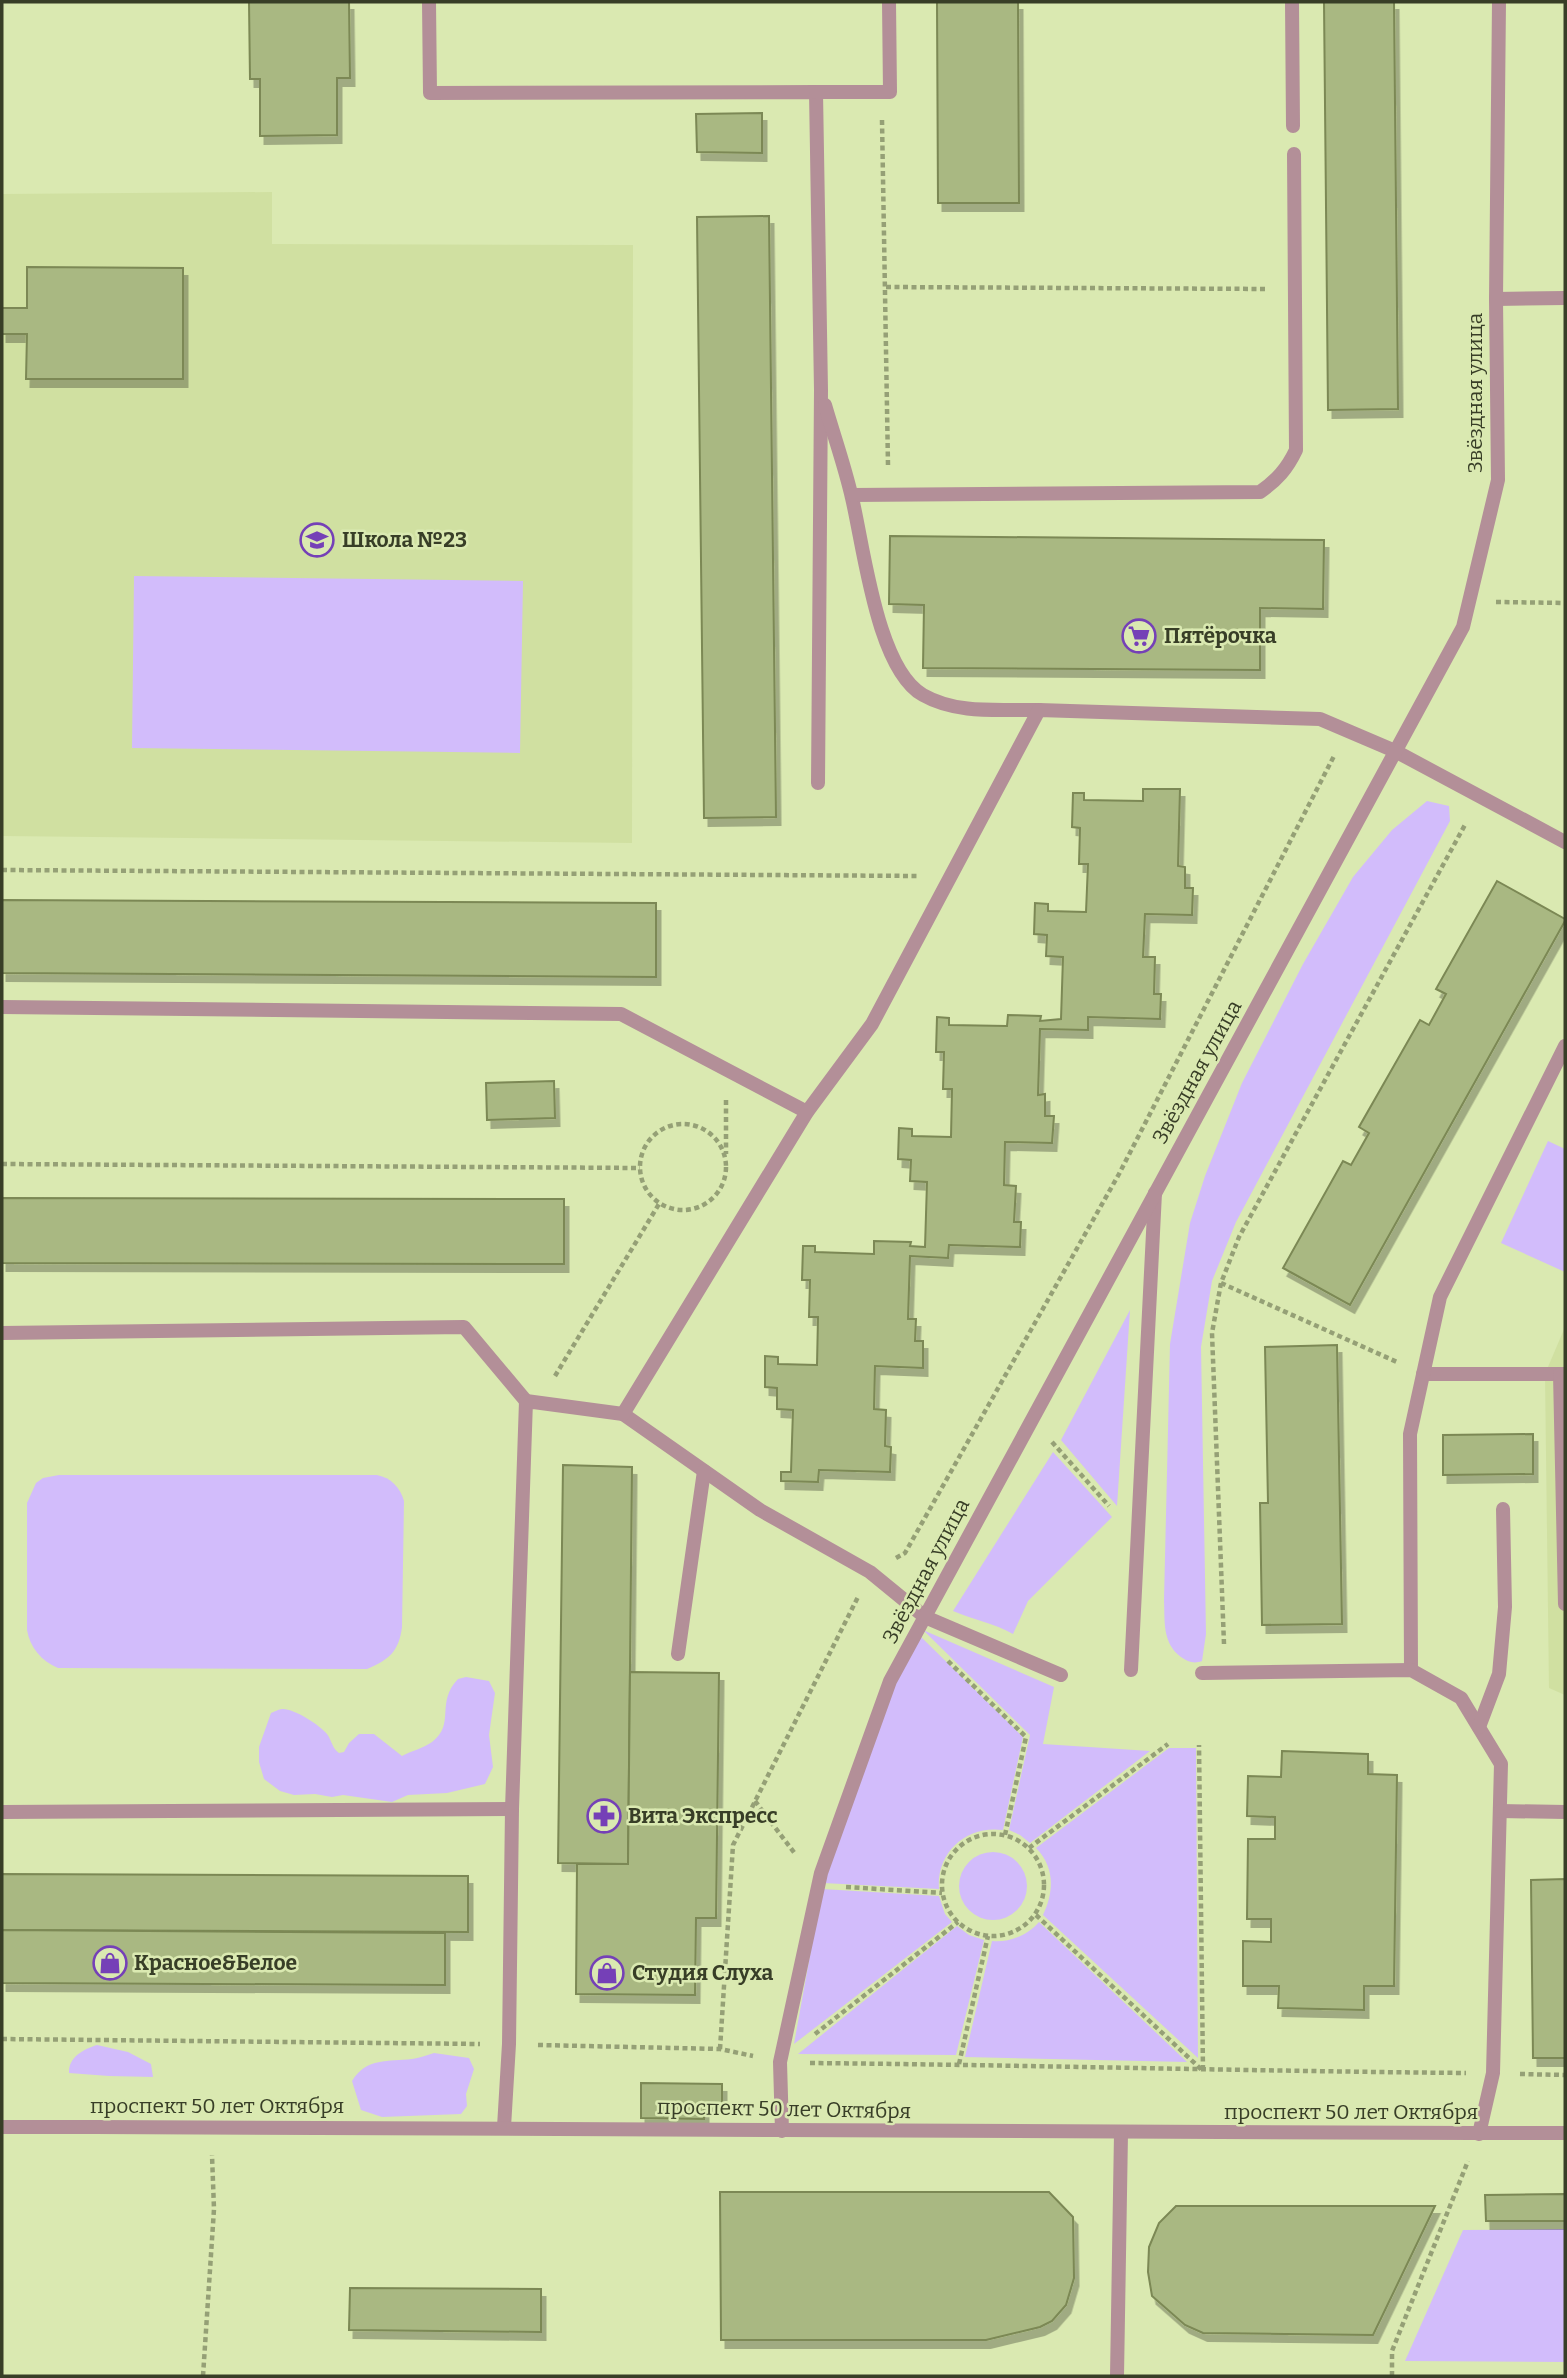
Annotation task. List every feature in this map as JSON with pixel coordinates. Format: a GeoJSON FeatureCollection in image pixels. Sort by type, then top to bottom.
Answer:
{"type":"FeatureCollection","features":[{"type":"Feature","properties":{"kind":"street"},"geometry":{"type":"LineString","coordinates":[[429,2],[430,93],[890,92],[889,2]]}},
{"type":"Feature","properties":{"kind":"street"},"geometry":{"type":"LineString","coordinates":[[1292,2],[1293,125]]}},
{"type":"Feature","properties":{"kind":"street","name":"Звёздная улица"},"geometry":{"type":"LineString","coordinates":[[782,2131],[780,2062],[821,1872],[890,1681],[1463,627],[1498,480],[1496,299],[1499,2]]}},
{"type":"Feature","properties":{"kind":"street"},"geometry":{"type":"LineString","coordinates":[[816,92],[821,390],[818,783]]}},
{"type":"Feature","properties":{"kind":"street"},"geometry":{"type":"LineString","coordinates":[[852,495],[1260,492],[1279,479],[1296,450],[1294,154]]}},
{"type":"Feature","properties":{"kind":"street"},"geometry":{"type":"LineString","coordinates":[[1496,299],[1565,298]]}},
{"type":"Feature","properties":{"kind":"street"},"geometry":{"type":"LineString","coordinates":[[821,390],[852,495],[875,606],[891,657],[903,677],[921,694],[946,705],[973,709],[1320,719],[1395,751],[1565,842]]}},
{"type":"Feature","properties":{"kind":"street"},"geometry":{"type":"LineString","coordinates":[[623,1414],[807,1112],[872,1024],[1039,710]]}},
{"type":"Feature","properties":{"kind":"street"},"geometry":{"type":"LineString","coordinates":[[2,1007],[621,1014],[807,1112]]}},
{"type":"Feature","properties":{"kind":"street"},"geometry":{"type":"LineString","coordinates":[[1411,1670],[1410,1434],[1440,1297],[1565,1046]]}},
{"type":"Feature","properties":{"kind":"street"},"geometry":{"type":"LineString","coordinates":[[1131,1670],[1155,1193]]}},
{"type":"Feature","properties":{"kind":"street"},"geometry":{"type":"LineString","coordinates":[[2,1333],[464,1327],[532,1402],[623,1414],[760,1510],[870,1572],[925,1617],[1061,1675]]}},
{"type":"Feature","properties":{"kind":"street"},"geometry":{"type":"LineString","coordinates":[[1423,1374],[1562,1374],[1565,1604]]}},
{"type":"Feature","properties":{"kind":"street"},"geometry":{"type":"LineString","coordinates":[[504,2127],[509,2045],[512,1810],[532,1402]]}},
{"type":"Feature","properties":{"kind":"street"},"geometry":{"type":"LineString","coordinates":[[678,1654],[704,1471]]}},
{"type":"Feature","properties":{"kind":"street"},"geometry":{"type":"LineString","coordinates":[[1479,1727],[1499,1674],[1504,1607],[1503,1509]]}},
{"type":"Feature","properties":{"kind":"street"},"geometry":{"type":"LineString","coordinates":[[1202,1673],[1411,1670],[1461,1698],[1479,1727],[1501,1764],[1493,2073],[1479,2134]]}},
{"type":"Feature","properties":{"kind":"street"},"geometry":{"type":"LineString","coordinates":[[2,1812],[512,1810]]}},
{"type":"Feature","properties":{"kind":"street"},"geometry":{"type":"LineString","coordinates":[[1500,1811],[1565,1812]]}},
{"type":"Feature","properties":{"kind":"street","name":"проспект 50 лет Октября"},"geometry":{"type":"LineString","coordinates":[[2,2127],[1565,2133]]}},
{"type":"Feature","properties":{"kind":"street"},"geometry":{"type":"LineString","coordinates":[[1117,2376],[1121,2133]]}},
{"type":"Feature","properties":{"kind":"path"},"geometry":{"type":"LineString","coordinates":[[881,92],[888,494]]}},
{"type":"Feature","properties":{"kind":"path"},"geometry":{"type":"LineString","coordinates":[[886,287],[1296,289]]}},
{"type":"Feature","properties":{"kind":"path"},"geometry":{"type":"LineString","coordinates":[[1468,602],[1565,603]]}},
{"type":"Feature","properties":{"kind":"path"},"geometry":{"type":"LineString","coordinates":[[720,2049],[733,1844],[870,1572],[905,1553],[1119,1174],[1348,731]]}},
{"type":"Feature","properties":{"kind":"path"},"geometry":{"type":"LineString","coordinates":[[1225,1673],[1212,1333],[1221,1283],[1240,1237],[1480,797]]}},
{"type":"Feature","properties":{"kind":"path"},"geometry":{"type":"LineString","coordinates":[[2,870],[951,876]]}},
{"type":"Feature","properties":{"kind":"path"},"geometry":{"type":"LineString","coordinates":[[725,1069],[726,1197]]}},
{"type":"Feature","properties":{"kind":"path"},"geometry":{"type":"LineString","coordinates":[[683,1124],[697,1126],[710,1133],[720,1144],[726,1172],[722,1186],[713,1198],[702,1207],[687,1211],[673,1210],[649,1194],[642,1182],[640,1168],[648,1142],[670,1126],[683,1124]]}},
{"type":"Feature","properties":{"kind":"path"},"geometry":{"type":"LineString","coordinates":[[2,1164],[640,1168]]}},
{"type":"Feature","properties":{"kind":"path"},"geometry":{"type":"LineString","coordinates":[[532,1402],[659,1203]]}},
{"type":"Feature","properties":{"kind":"path"},"geometry":{"type":"LineString","coordinates":[[1221,1283],[1423,1374]]}},
{"type":"Feature","properties":{"kind":"path"},"geometry":{"type":"LineString","coordinates":[[1032,1420],[1138,1537]]}},
{"type":"Feature","properties":{"kind":"path"},"geometry":{"type":"LineString","coordinates":[[918,1630],[1026,1737],[1005,1835]]}},
{"type":"Feature","properties":{"kind":"path"},"geometry":{"type":"LineString","coordinates":[[1030,1848],[1168,1744]]}},
{"type":"Feature","properties":{"kind":"path"},"geometry":{"type":"LineString","coordinates":[[1035,1915],[1203,2071],[1199,1745]]}},
{"type":"Feature","properties":{"kind":"path"},"geometry":{"type":"LineString","coordinates":[[988,1833],[1005,1835],[1030,1848],[1039,1860],[1044,1881],[1042,1902],[1035,1915],[1015,1932],[1002,1936],[972,1932],[958,1922],[947,1909],[943,1876],[948,1860],[958,1847],[972,1838],[988,1833]]}},
{"type":"Feature","properties":{"kind":"path"},"geometry":{"type":"LineString","coordinates":[[780,2062],[958,1922]]}},
{"type":"Feature","properties":{"kind":"path"},"geometry":{"type":"LineString","coordinates":[[959,2064],[988,1936]]}},
{"type":"Feature","properties":{"kind":"path"},"geometry":{"type":"LineString","coordinates":[[203,2376],[214,2209],[211,2127]]}},
{"type":"Feature","properties":{"kind":"path"},"geometry":{"type":"LineString","coordinates":[[1392,2376],[1392,2351],[1479,2134]]}},
{"type":"Feature","properties":{"kind":"shaded area","name":"Школа №23"},"geometry":{"type":"Polygon","coordinates":[[[272,192],[272,244],[633,245],[632,843],[2,836],[2,194],[272,192]]]}},
{"type":"Feature","properties":{"kind":"shaded area"},"geometry":{"type":"Polygon","coordinates":[[[134,576],[523,581],[520,753],[132,748],[134,576]]]}},
{"type":"Feature","properties":{"kind":"shaded area"},"geometry":{"type":"Polygon","coordinates":[[[1427,801],[1449,806],[1450,821],[1236,1222],[1212,1281],[1201,1347],[1206,1634],[1202,1661],[1191,1662],[1181,1657],[1170,1645],[1166,1631],[1164,1600],[1170,1344],[1190,1223],[1205,1176],[1242,1083],[1303,964],[1353,877],[1392,830],[1427,801]]]}},
{"type":"Feature","properties":{"kind":"shaded area"},"geometry":{"type":"Polygon","coordinates":[[[1548,1141],[1565,1149],[1565,1272],[1501,1243],[1548,1141]]]}},
{"type":"Feature","properties":{"kind":"shaded area"},"geometry":{"type":"Polygon","coordinates":[[[1130,1310],[1117,1506],[1061,1440],[1130,1310]]]}},
{"type":"Feature","properties":{"kind":"shaded area"},"geometry":{"type":"Polygon","coordinates":[[[1565,1327],[1565,1695],[1549,1688],[1545,1374],[1565,1327]]]}},
{"type":"Feature","properties":{"kind":"shaded area"},"geometry":{"type":"Polygon","coordinates":[[[1053,1452],[1112,1517],[1028,1601],[1013,1634],[953,1611],[1053,1452]]]}},
{"type":"Feature","properties":{"kind":"shaded area"},"geometry":{"type":"Polygon","coordinates":[[[59,1475],[377,1475],[387,1478],[400,1491],[404,1501],[402,1627],[392,1654],[367,1669],[58,1668],[46,1662],[37,1653],[27,1630],[27,1503],[36,1483],[43,1478],[59,1475]]]}},
{"type":"Feature","properties":{"kind":"shaded area"},"geometry":{"type":"Polygon","coordinates":[[[923,1630],[1054,1687],[1043,1744],[1150,1751],[1030,1843],[1009,1830],[1030,1735],[923,1630]]]}},
{"type":"Feature","properties":{"kind":"shaded area"},"geometry":{"type":"Polygon","coordinates":[[[919,1635],[1023,1737],[1003,1830],[977,1832],[956,1844],[943,1863],[939,1889],[823,1883],[894,1683],[919,1635]]]}},
{"type":"Feature","properties":{"kind":"shaded area"},"geometry":{"type":"Polygon","coordinates":[[[466,1677],[489,1681],[495,1693],[489,1735],[493,1767],[485,1784],[447,1793],[408,1795],[392,1802],[343,1795],[294,1795],[280,1791],[264,1779],[259,1762],[259,1747],[271,1713],[287,1709],[306,1718],[327,1734],[339,1753],[344,1752],[359,1734],[374,1734],[402,1756],[429,1744],[439,1735],[443,1728],[451,1688],[458,1679],[466,1677]]]}},
{"type":"Feature","properties":{"kind":"shaded area"},"geometry":{"type":"Polygon","coordinates":[[[1169,1748],[1196,1748],[1198,2058],[1043,1915],[1051,1880],[1047,1863],[1036,1848],[1169,1748]]]}},
{"type":"Feature","properties":{"kind":"shaded area"},"geometry":{"type":"Polygon","coordinates":[[[993,1852],[1006,1855],[1017,1862],[1024,1873],[1027,1886],[1024,1899],[1017,1910],[1006,1917],[993,1920],[980,1917],[969,1910],[962,1899],[959,1886],[962,1873],[969,1862],[980,1855],[993,1852]]]}},
{"type":"Feature","properties":{"kind":"shaded area"},"geometry":{"type":"Polygon","coordinates":[[[822,1889],[939,1896],[945,1914],[952,1922],[794,2044],[822,1889]]]}},
{"type":"Feature","properties":{"kind":"shaded area"},"geometry":{"type":"Polygon","coordinates":[[[1039,1922],[1187,2062],[965,2057],[992,1941],[1018,1937],[1039,1922]]]}},
{"type":"Feature","properties":{"kind":"shaded area"},"geometry":{"type":"Polygon","coordinates":[[[957,1926],[969,1935],[984,1940],[956,2055],[798,2054],[957,1926]]]}},
{"type":"Feature","properties":{"kind":"shaded area"},"geometry":{"type":"Polygon","coordinates":[[[97,2045],[128,2052],[151,2064],[153,2077],[69,2073],[74,2058],[82,2051],[97,2045]]]}},
{"type":"Feature","properties":{"kind":"shaded area"},"geometry":{"type":"Polygon","coordinates":[[[434,2053],[469,2058],[474,2069],[466,2094],[467,2106],[461,2114],[382,2117],[361,2110],[352,2081],[364,2068],[379,2062],[412,2059],[434,2053]]]}},
{"type":"Feature","properties":{"kind":"shaded area"},"geometry":{"type":"Polygon","coordinates":[[[1565,2229],[1565,2362],[1405,2361],[1463,2230],[1565,2229]]]}},
{"type":"Feature","properties":{"kind":"building"},"geometry":{"type":"Polygon","coordinates":[[[249,2],[349,2],[350,78],[337,78],[337,135],[260,136],[260,79],[250,79],[249,2]]]}},
{"type":"Feature","properties":{"kind":"building"},"geometry":{"type":"Polygon","coordinates":[[[937,2],[1018,2],[1019,203],[938,203],[937,2]]]}},
{"type":"Feature","properties":{"kind":"building"},"geometry":{"type":"Polygon","coordinates":[[[1324,2],[1394,2],[1398,409],[1328,410],[1324,2]]]}},
{"type":"Feature","properties":{"kind":"building"},"geometry":{"type":"Polygon","coordinates":[[[762,113],[762,153],[697,152],[696,114],[762,113]]]}},
{"type":"Feature","properties":{"kind":"building"},"geometry":{"type":"Polygon","coordinates":[[[769,216],[776,817],[704,818],[697,217],[769,216]]]}},
{"type":"Feature","properties":{"kind":"building"},"geometry":{"type":"Polygon","coordinates":[[[27,267],[183,268],[183,379],[26,379],[27,334],[2,334],[2,308],[27,308],[27,267]]]}},
{"type":"Feature","properties":{"kind":"building"},"geometry":{"type":"Polygon","coordinates":[[[890,536],[1324,540],[1323,609],[1260,608],[1260,670],[923,668],[924,605],[889,604],[890,536]]]}},
{"type":"Feature","properties":{"kind":"building"},"geometry":{"type":"Polygon","coordinates":[[[1143,789],[1180,789],[1178,866],[1185,867],[1185,888],[1193,888],[1192,915],[1145,914],[1143,957],[1155,957],[1154,994],[1161,994],[1160,1019],[1088,1017],[1088,1030],[1040,1029],[1038,1095],[1045,1094],[1045,1116],[1054,1116],[1052,1143],[1005,1142],[1004,1185],[1016,1186],[1014,1222],[1021,1222],[1020,1247],[949,1245],[948,1258],[910,1256],[908,1319],[916,1319],[915,1341],[923,1341],[923,1368],[875,1366],[874,1409],[886,1410],[885,1446],[891,1447],[890,1472],[819,1470],[818,1482],[781,1481],[781,1472],[791,1472],[793,1410],[777,1409],[777,1388],[765,1387],[765,1356],[778,1357],[778,1364],[817,1365],[818,1317],[809,1317],[810,1280],[802,1280],[803,1246],[815,1246],[815,1252],[874,1254],[874,1241],[911,1242],[910,1246],[925,1247],[927,1182],[910,1181],[911,1160],[898,1159],[899,1128],[912,1129],[912,1136],[951,1137],[952,1089],[943,1089],[944,1052],[936,1052],[937,1017],[949,1018],[949,1025],[1007,1026],[1008,1015],[1041,1016],[1040,1021],[1061,1019],[1063,957],[1046,956],[1047,935],[1034,934],[1035,903],[1048,904],[1048,911],[1086,912],[1088,864],[1079,864],[1080,828],[1072,827],[1073,793],[1084,793],[1084,800],[1143,801],[1143,789]]]}},
{"type":"Feature","properties":{"kind":"building"},"geometry":{"type":"Polygon","coordinates":[[[1497,881],[1565,921],[1350,1305],[1283,1268],[1343,1161],[1351,1165],[1369,1133],[1359,1127],[1420,1020],[1429,1025],[1446,994],[1436,989],[1497,881]]]}},
{"type":"Feature","properties":{"kind":"building"},"geometry":{"type":"Polygon","coordinates":[[[2,900],[656,903],[656,977],[2,973],[2,900]]]}},
{"type":"Feature","properties":{"kind":"building"},"geometry":{"type":"Polygon","coordinates":[[[554,1081],[555,1118],[487,1120],[486,1083],[554,1081]]]}},
{"type":"Feature","properties":{"kind":"building"},"geometry":{"type":"Polygon","coordinates":[[[2,1198],[564,1199],[564,1264],[2,1263],[2,1198]]]}},
{"type":"Feature","properties":{"kind":"building"},"geometry":{"type":"Polygon","coordinates":[[[1337,1345],[1342,1624],[1262,1625],[1260,1503],[1268,1503],[1265,1347],[1337,1345]]]}},
{"type":"Feature","properties":{"kind":"building"},"geometry":{"type":"Polygon","coordinates":[[[1533,1434],[1533,1474],[1443,1475],[1443,1435],[1533,1434]]]}},
{"type":"Feature","properties":{"kind":"building"},"geometry":{"type":"Polygon","coordinates":[[[563,1465],[632,1467],[628,1864],[558,1863],[563,1465]]]}},
{"type":"Feature","properties":{"kind":"building"},"geometry":{"type":"Polygon","coordinates":[[[630,1672],[719,1673],[716,1918],[696,1918],[695,1995],[576,1994],[577,1864],[628,1864],[630,1672]]]}},
{"type":"Feature","properties":{"kind":"building"},"geometry":{"type":"Polygon","coordinates":[[[1282,1751],[1368,1754],[1368,1774],[1397,1775],[1394,1986],[1364,1986],[1364,2010],[1278,2008],[1279,1986],[1243,1986],[1243,1941],[1271,1942],[1271,1919],[1247,1919],[1248,1839],[1275,1839],[1275,1817],[1247,1816],[1248,1776],[1281,1777],[1282,1751]]]}},
{"type":"Feature","properties":{"kind":"building"},"geometry":{"type":"Polygon","coordinates":[[[2,1874],[468,1876],[468,1932],[2,1930],[2,1874]]]}},
{"type":"Feature","properties":{"kind":"building"},"geometry":{"type":"Polygon","coordinates":[[[1565,1879],[1565,2058],[1533,2058],[1531,1880],[1565,1879]]]}},
{"type":"Feature","properties":{"kind":"building"},"geometry":{"type":"Polygon","coordinates":[[[2,1930],[445,1933],[445,1985],[2,1983],[2,1930]]]}},
{"type":"Feature","properties":{"kind":"building"},"geometry":{"type":"Polygon","coordinates":[[[641,2083],[722,2084],[722,2105],[704,2105],[704,2119],[641,2118],[641,2083]]]}},
{"type":"Feature","properties":{"kind":"building"},"geometry":{"type":"Polygon","coordinates":[[[720,2192],[1049,2192],[1073,2217],[1074,2278],[1066,2305],[1052,2321],[1040,2327],[986,2340],[721,2340],[720,2192]]]}},
{"type":"Feature","properties":{"kind":"building"},"geometry":{"type":"Polygon","coordinates":[[[1565,2194],[1565,2221],[1486,2221],[1485,2195],[1565,2194]]]}},
{"type":"Feature","properties":{"kind":"building"},"geometry":{"type":"Polygon","coordinates":[[[1176,2206],[1435,2206],[1373,2335],[1203,2333],[1185,2325],[1152,2296],[1148,2272],[1149,2247],[1159,2223],[1176,2206]]]}},
{"type":"Feature","properties":{"kind":"building"},"geometry":{"type":"Polygon","coordinates":[[[350,2288],[541,2289],[541,2332],[349,2330],[350,2288]]]}},
{"type":"Feature","properties":{"kind":"place","name":"Школа №23"},"geometry":{"type":"Point","coordinates":[317,540]}},
{"type":"Feature","properties":{"kind":"place","name":"Пятёрочка"},"geometry":{"type":"Point","coordinates":[1139,636]}},
{"type":"Feature","properties":{"kind":"place","name":"Вита Экспресс"},"geometry":{"type":"Point","coordinates":[604,1816]}},
{"type":"Feature","properties":{"kind":"place","name":"Красное&Белое"},"geometry":{"type":"Point","coordinates":[110,1963]}},
{"type":"Feature","properties":{"kind":"place","name":"Студия Слуха"},"geometry":{"type":"Point","coordinates":[607,1973]}}]}
